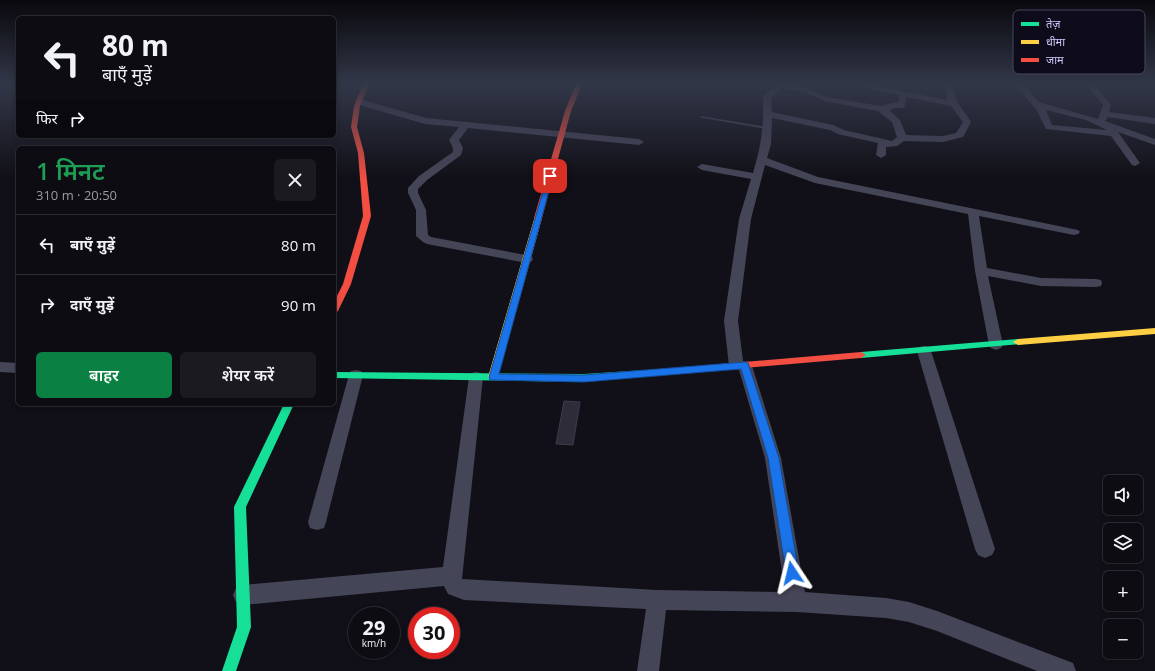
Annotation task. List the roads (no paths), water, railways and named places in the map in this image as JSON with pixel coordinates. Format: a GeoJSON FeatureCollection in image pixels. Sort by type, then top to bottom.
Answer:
{"type":"FeatureCollection","features":[{"type":"Feature","properties":{"kind":"street"},"geometry":{"type":"LineString","coordinates":[[336,306],[347,284],[367,216],[361,153],[354,127],[356,115]]}},
{"type":"Feature","properties":{"kind":"street"},"geometry":{"type":"LineString","coordinates":[[403,115],[419,120],[639,142]]}},
{"type":"Feature","properties":{"kind":"street"},"geometry":{"type":"LineString","coordinates":[[567,115],[527,259],[485,377],[451,580],[455,587],[464,590],[656,600],[797,602],[886,608],[908,612],[937,621],[1065,671]]}},
{"type":"Feature","properties":{"kind":"street"},"geometry":{"type":"LineString","coordinates":[[768,115],[766,144],[745,219],[731,321],[740,366],[773,458],[797,602]]}},
{"type":"Feature","properties":{"kind":"street"},"geometry":{"type":"LineString","coordinates":[[774,115],[833,128],[842,132],[894,144]]}},
{"type":"Feature","properties":{"kind":"street"},"geometry":{"type":"LineString","coordinates":[[891,115],[900,126],[902,138]]}},
{"type":"Feature","properties":{"kind":"street"},"geometry":{"type":"LineString","coordinates":[[881,155],[881,145],[894,144],[902,138],[943,139],[958,136],[967,122],[963,115]]}},
{"type":"Feature","properties":{"kind":"street"},"geometry":{"type":"LineString","coordinates":[[1044,115],[1049,127],[1155,121]]}},
{"type":"Feature","properties":{"kind":"street"},"geometry":{"type":"LineString","coordinates":[[1079,115],[1090,118],[1155,142]]}},
{"type":"Feature","properties":{"kind":"street"},"geometry":{"type":"LineString","coordinates":[[1107,115],[1107,124],[1135,163]]}},
{"type":"Feature","properties":{"kind":"street"},"geometry":{"type":"LineString","coordinates":[[466,125],[457,134],[454,140],[458,148],[458,153],[423,178],[414,188],[413,194],[421,210],[422,236],[427,240],[527,259]]}},
{"type":"Feature","properties":{"kind":"street"},"geometry":{"type":"LineString","coordinates":[[762,160],[815,180],[973,213],[1074,232]]}},
{"type":"Feature","properties":{"kind":"street"},"geometry":{"type":"LineString","coordinates":[[702,167],[757,177]]}},
{"type":"Feature","properties":{"kind":"street"},"geometry":{"type":"LineString","coordinates":[[973,213],[981,271],[996,345]]}},
{"type":"Feature","properties":{"kind":"street"},"geometry":{"type":"LineString","coordinates":[[981,271],[1041,282],[1096,283]]}},
{"type":"Feature","properties":{"kind":"street"},"geometry":{"type":"LineString","coordinates":[[336,375],[584,378],[1155,332]]}},
{"type":"Feature","properties":{"kind":"street"},"geometry":{"type":"LineString","coordinates":[[924,351],[985,549]]}},
{"type":"Feature","properties":{"kind":"street"},"geometry":{"type":"LineString","coordinates":[[0,368],[16,368]]}},
{"type":"Feature","properties":{"kind":"street"},"geometry":{"type":"LineString","coordinates":[[317,522],[356,376]]}},
{"type":"Feature","properties":{"kind":"street"},"geometry":{"type":"LineString","coordinates":[[230,671],[244,627],[240,507],[288,406]]}},
{"type":"Feature","properties":{"kind":"street"},"geometry":{"type":"LineString","coordinates":[[243,595],[452,576]]}},
{"type":"Feature","properties":{"kind":"street"},"geometry":{"type":"LineString","coordinates":[[648,671],[656,600]]}},
{"type":"Feature","properties":{"kind":"lane"},"geometry":{"type":"LineString","coordinates":[[703,117],[768,128]]}}]}
